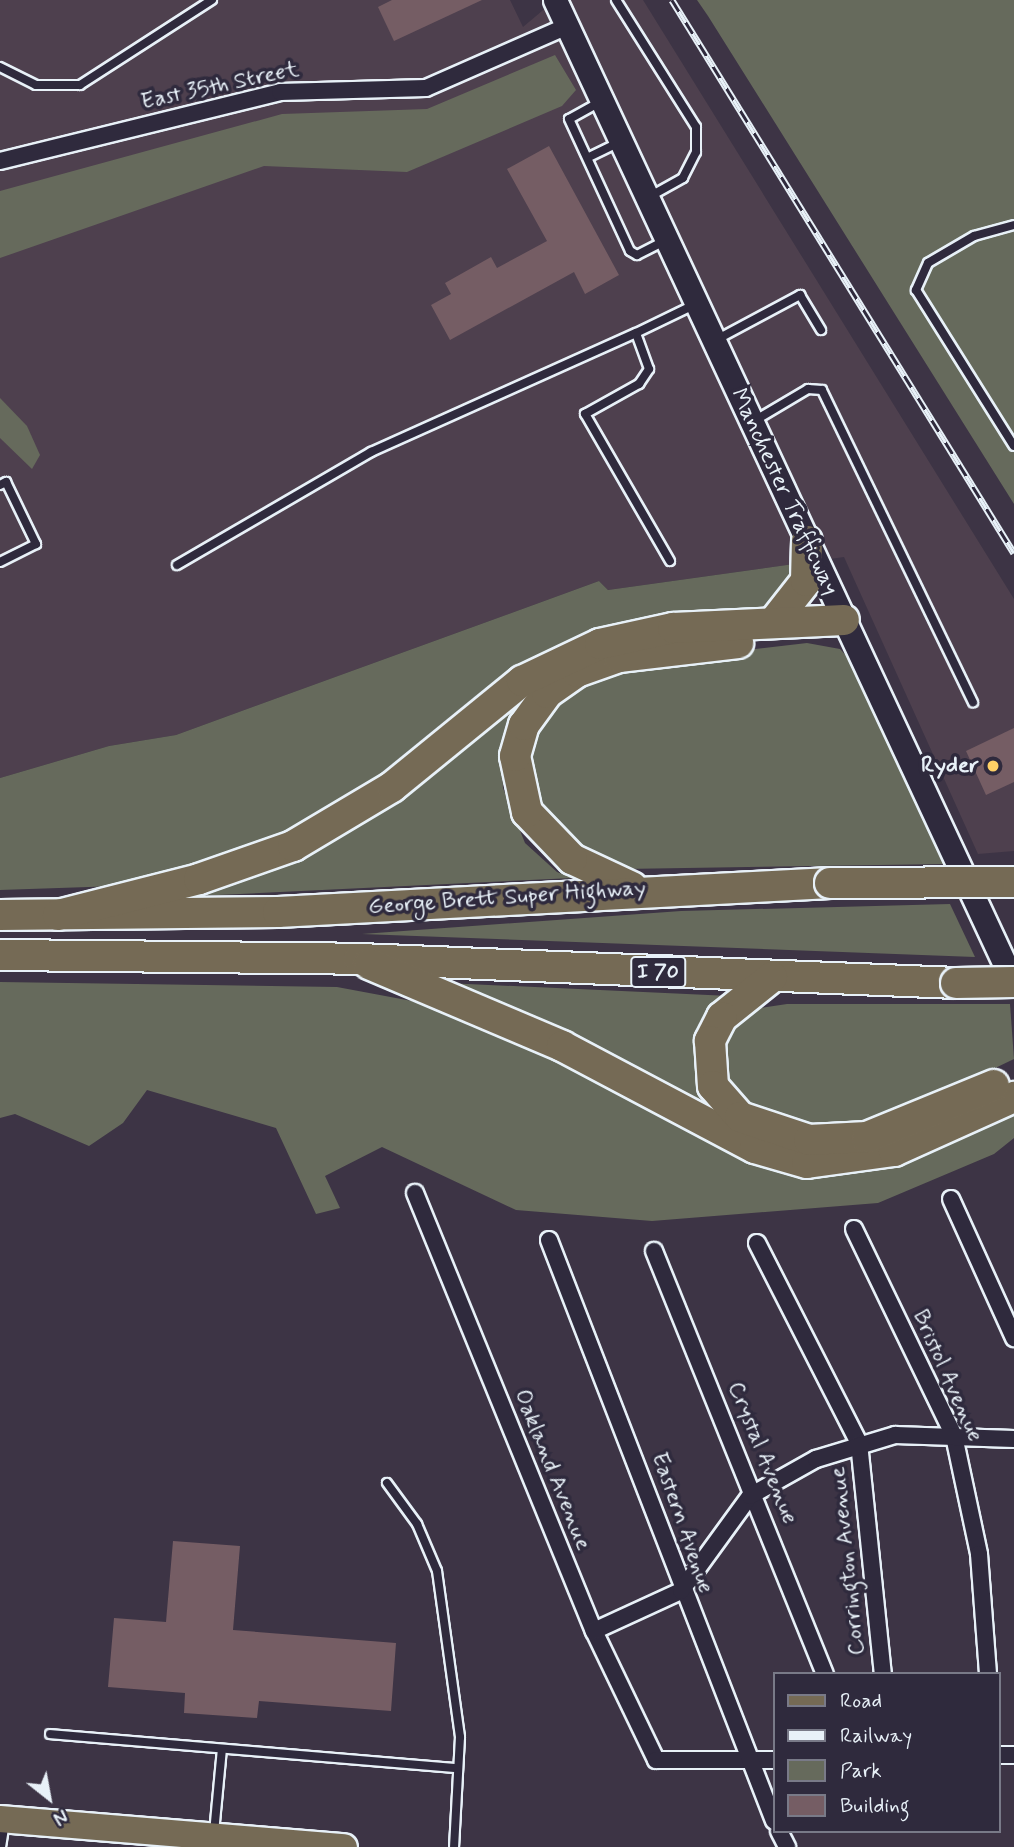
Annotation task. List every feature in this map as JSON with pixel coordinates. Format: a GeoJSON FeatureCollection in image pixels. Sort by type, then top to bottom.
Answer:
{"type":"FeatureCollection","features":[{"type":"Feature","properties":{"kind":"highway"},"geometry":{"type":"LineString","coordinates":[[773,623],[806,580],[807,541]]}},
{"type":"Feature","properties":{"kind":"highway"},"geometry":{"type":"LineString","coordinates":[[58,915],[199,879],[293,846],[392,787],[522,681],[600,644],[673,628],[844,620]]}},
{"type":"Feature","properties":{"kind":"highway"},"geometry":{"type":"LineString","coordinates":[[639,889],[572,859],[527,812],[516,756],[524,725],[547,693],[577,672],[619,657],[792,636],[844,620]]}},
{"type":"Feature","properties":{"kind":"highway","name":"George Brett Super Highway"},"geometry":{"type":"LineString","coordinates":[[0,915],[292,911],[639,889],[830,883],[1014,882]]}},
{"type":"Feature","properties":{"kind":"highway","name":"I 70"},"geometry":{"type":"LineString","coordinates":[[0,955],[359,959],[1014,983]]}},
{"type":"Feature","properties":{"kind":"highway"},"geometry":{"type":"LineString","coordinates":[[359,959],[562,1046],[755,1149],[798,1161],[853,1161],[894,1151],[1014,1097]]}},
{"type":"Feature","properties":{"kind":"highway"},"geometry":{"type":"LineString","coordinates":[[772,976],[722,1017],[710,1041],[708,1064],[723,1102],[765,1129],[809,1140],[867,1137],[1014,1079]]}},
{"type":"Feature","properties":{"kind":"main road","name":"Manchester Trafficway"},"geometry":{"type":"LineString","coordinates":[[555,0],[1014,983]]}},
{"type":"Feature","properties":{"kind":"main road"},"geometry":{"type":"LineString","coordinates":[[3,1819],[209,1839],[344,1847]]}},
{"type":"Feature","properties":{"kind":"street","name":"East 35th Street"},"geometry":{"type":"LineString","coordinates":[[0,161],[280,92],[426,88],[567,26]]}},
{"type":"Feature","properties":{"kind":"street","name":"Oakland Avenue"},"geometry":{"type":"LineString","coordinates":[[415,1193],[594,1630],[656,1760],[747,1762]]}},
{"type":"Feature","properties":{"kind":"street"},"geometry":{"type":"LineString","coordinates":[[951,1199],[1014,1338]]}},
{"type":"Feature","properties":{"kind":"street","name":"Bristol Avenue"},"geometry":{"type":"LineString","coordinates":[[854,1229],[954,1436],[979,1554],[988,1672]]}},
{"type":"Feature","properties":{"kind":"street","name":"Eastern Avenue"},"geometry":{"type":"LineString","coordinates":[[549,1240],[747,1762],[772,1817]]}},
{"type":"Feature","properties":{"kind":"street"},"geometry":{"type":"LineString","coordinates":[[757,1243],[859,1443]]}},
{"type":"Feature","properties":{"kind":"street","name":"Crystal Avenue"},"geometry":{"type":"LineString","coordinates":[[654,1251],[824,1672]]}},
{"type":"Feature","properties":{"kind":"street"},"geometry":{"type":"LineString","coordinates":[[594,1630],[681,1591],[754,1493],[859,1443],[954,1436],[1014,1439]]}},
{"type":"Feature","properties":{"kind":"street","name":"Corrington Avenue"},"geometry":{"type":"LineString","coordinates":[[859,1443],[883,1672]]}},
{"type":"Feature","properties":{"kind":"street"},"geometry":{"type":"LineString","coordinates":[[747,1762],[772,1760]]}},
{"type":"Feature","properties":{"kind":"lane"},"geometry":{"type":"LineString","coordinates":[[0,67],[36,85],[80,85],[212,0]]}},
{"type":"Feature","properties":{"kind":"lane"},"geometry":{"type":"LineString","coordinates":[[616,0],[696,127],[696,152],[683,178],[647,197]]}},
{"type":"Feature","properties":{"kind":"lane"},"geometry":{"type":"LineString","coordinates":[[601,101],[569,119],[631,251],[637,255],[667,240]]}},
{"type":"Feature","properties":{"kind":"lane"},"geometry":{"type":"LineString","coordinates":[[589,157],[621,141]]}},
{"type":"Feature","properties":{"kind":"lane"},"geometry":{"type":"LineString","coordinates":[[1014,225],[974,236],[928,263],[916,290],[1014,446]]}},
{"type":"Feature","properties":{"kind":"lane"},"geometry":{"type":"LineString","coordinates":[[714,341],[800,295],[821,330]]}},
{"type":"Feature","properties":{"kind":"lane"},"geometry":{"type":"LineString","coordinates":[[177,565],[371,452],[696,304]]}},
{"type":"Feature","properties":{"kind":"lane"},"geometry":{"type":"LineString","coordinates":[[636,333],[649,369],[639,384],[585,414],[670,561]]}},
{"type":"Feature","properties":{"kind":"lane"},"geometry":{"type":"LineString","coordinates":[[752,423],[808,389],[821,390],[973,702]]}},
{"type":"Feature","properties":{"kind":"lane"},"geometry":{"type":"LineString","coordinates":[[0,485],[6,482],[36,544],[0,562]]}},
{"type":"Feature","properties":{"kind":"lane"},"geometry":{"type":"LineString","coordinates":[[387,1483],[417,1524],[437,1571],[454,1678],[457,1768],[454,1847]]}},
{"type":"Feature","properties":{"kind":"lane"},"geometry":{"type":"LineString","coordinates":[[50,1734],[457,1768]]}},
{"type":"Feature","properties":{"kind":"lane"},"geometry":{"type":"LineString","coordinates":[[209,1839],[222,1749]]}},
{"type":"Feature","properties":{"kind":"lane"},"geometry":{"type":"LineString","coordinates":[[1,1847],[3,1819]]}},
{"type":"Feature","properties":{"kind":"shaded area"},"geometry":{"type":"Polygon","coordinates":[[[0,0],[510,0],[523,27],[555,0],[643,0],[1014,599],[1014,851],[978,854],[844,557],[608,590],[599,581],[176,735],[109,746],[0,778],[0,0]]]}},
{"type":"Feature","properties":{"kind":"green space"},"geometry":{"type":"Polygon","coordinates":[[[697,0],[1014,0],[1014,504],[708,16],[697,0]]]}},
{"type":"Feature","properties":{"kind":"green space"},"geometry":{"type":"Polygon","coordinates":[[[555,55],[576,90],[562,106],[407,172],[264,166],[0,258],[0,191],[282,114],[427,109],[555,55]]]}},
{"type":"Feature","properties":{"kind":"green space"},"geometry":{"type":"Polygon","coordinates":[[[0,398],[27,426],[40,455],[32,469],[0,438],[0,398]]]}},
{"type":"Feature","properties":{"kind":"green space"},"geometry":{"type":"Polygon","coordinates":[[[801,563],[781,608],[572,642],[541,654],[477,695],[354,795],[277,836],[187,871],[118,886],[0,890],[0,778],[109,746],[176,735],[599,581],[608,590],[801,563]]]}},
{"type":"Feature","properties":{"kind":"green space"},"geometry":{"type":"Polygon","coordinates":[[[807,643],[840,649],[852,662],[946,864],[623,869],[557,840],[524,779],[532,732],[559,693],[634,663],[807,643]]]}},
{"type":"Feature","properties":{"kind":"green space"},"geometry":{"type":"Polygon","coordinates":[[[528,691],[502,760],[503,788],[525,843],[557,872],[573,878],[175,897],[218,884],[528,691]]]}},
{"type":"Feature","properties":{"kind":"green space"},"geometry":{"type":"Polygon","coordinates":[[[950,904],[975,957],[362,934],[681,911],[950,904]]]}},
{"type":"Feature","properties":{"kind":"green space"},"geometry":{"type":"Polygon","coordinates":[[[0,982],[337,987],[428,1004],[830,1173],[887,1166],[1014,1111],[1014,1138],[994,1154],[878,1203],[652,1221],[516,1210],[382,1147],[325,1176],[340,1208],[316,1214],[276,1128],[147,1090],[123,1123],[89,1146],[15,1114],[0,1118],[0,982]]]}},
{"type":"Feature","properties":{"kind":"green space"},"geometry":{"type":"Polygon","coordinates":[[[446,983],[730,996],[718,1009],[716,1112],[446,983]]]}},
{"type":"Feature","properties":{"kind":"green space"},"geometry":{"type":"Polygon","coordinates":[[[787,1004],[1010,1004],[1014,1059],[897,1115],[821,1129],[746,1108],[720,1074],[726,1031],[754,1009],[787,1004]]]}},
{"type":"Feature","properties":{"kind":"building"},"geometry":{"type":"Polygon","coordinates":[[[392,0],[482,0],[394,41],[378,7],[392,0]]]}},
{"type":"Feature","properties":{"kind":"building"},"geometry":{"type":"Polygon","coordinates":[[[549,146],[619,275],[585,294],[574,272],[450,340],[431,305],[451,294],[445,283],[491,257],[497,268],[547,241],[507,169],[549,146]]]}},
{"type":"Feature","properties":{"kind":"building","name":"Ryder"},"geometry":{"type":"Polygon","coordinates":[[[1014,728],[1014,782],[986,795],[966,751],[1014,728]]]}},
{"type":"Feature","properties":{"kind":"building"},"geometry":{"type":"Polygon","coordinates":[[[173,1541],[240,1546],[233,1630],[396,1643],[391,1711],[259,1701],[257,1718],[184,1713],[185,1693],[108,1687],[114,1618],[166,1622],[173,1541]]]}},
{"type":"Feature","properties":{"kind":"railway"},"geometry":{"type":"LineString","coordinates":[[672,0],[1014,553]]}},
{"type":"Feature","properties":{"kind":"place","name":"Ryder"},"geometry":{"type":"Point","coordinates":[993,766]}}]}
